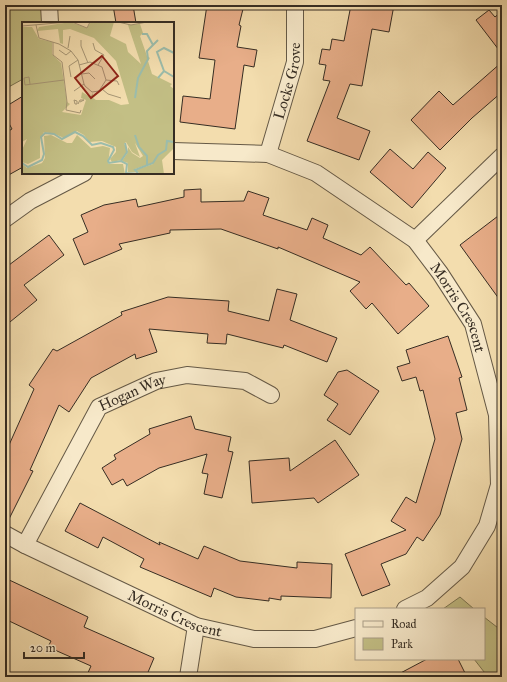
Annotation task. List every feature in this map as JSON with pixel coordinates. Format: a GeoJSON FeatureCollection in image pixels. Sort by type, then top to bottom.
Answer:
{"type":"FeatureCollection","features":[{"type":"Feature","properties":{"kind":"street"},"geometry":{"type":"LineString","coordinates":[[48,5],[50,22]]}},
{"type":"Feature","properties":{"kind":"street","name":"Locke Grove"},"geometry":{"type":"LineString","coordinates":[[268,154],[294,62],[295,5]]}},
{"type":"Feature","properties":{"kind":"street","name":"Morris Crescent"},"geometry":{"type":"LineString","coordinates":[[174,151],[268,154],[316,173],[415,240],[440,273],[473,324],[499,414],[499,485],[487,526],[462,567],[427,598],[407,608]]}},
{"type":"Feature","properties":{"kind":"street"},"geometry":{"type":"LineString","coordinates":[[415,240],[502,156]]}},
{"type":"Feature","properties":{"kind":"street"},"geometry":{"type":"LineString","coordinates":[[5,219],[30,201],[82,174]]}},
{"type":"Feature","properties":{"kind":"street","name":"Hogan Way"},"geometry":{"type":"LineString","coordinates":[[25,545],[99,407],[156,381],[187,375],[245,381],[271,395]]}},
{"type":"Feature","properties":{"kind":"street","name":"Morris Crescent"},"geometry":{"type":"LineString","coordinates":[[5,534],[25,545],[196,626],[254,639],[314,639],[355,628]]}},
{"type":"Feature","properties":{"kind":"street"},"geometry":{"type":"LineString","coordinates":[[188,677],[196,626]]}},
{"type":"Feature","properties":{"kind":"green space"},"geometry":{"type":"Polygon","coordinates":[[[5,5],[43,5],[44,22],[22,22],[22,80],[5,89],[5,5]]]}},
{"type":"Feature","properties":{"kind":"green space"},"geometry":{"type":"Polygon","coordinates":[[[460,597],[473,608],[444,608],[460,597]]]}},
{"type":"Feature","properties":{"kind":"green space"},"geometry":{"type":"Polygon","coordinates":[[[485,618],[502,631],[502,677],[488,677],[475,660],[485,660],[485,618]]]}},
{"type":"Feature","properties":{"kind":"building"},"geometry":{"type":"Polygon","coordinates":[[[113,5],[133,5],[136,22],[116,22],[113,5]]]}},
{"type":"Feature","properties":{"kind":"building"},"geometry":{"type":"Polygon","coordinates":[[[207,5],[244,5],[239,25],[241,26],[237,47],[257,50],[254,67],[244,65],[235,129],[180,122],[183,96],[210,99],[215,60],[199,58],[207,5]]]}},
{"type":"Feature","properties":{"kind":"building"},"geometry":{"type":"Polygon","coordinates":[[[351,5],[394,5],[389,32],[372,29],[362,86],[350,84],[337,118],[370,131],[359,160],[307,141],[330,81],[323,80],[326,65],[319,64],[322,49],[330,50],[332,39],[344,41],[351,5]]]}},
{"type":"Feature","properties":{"kind":"building"},"geometry":{"type":"Polygon","coordinates":[[[489,10],[495,17],[502,11],[502,54],[476,20],[489,10]]]}},
{"type":"Feature","properties":{"kind":"building"},"geometry":{"type":"Polygon","coordinates":[[[502,62],[502,92],[472,118],[440,150],[411,120],[439,91],[453,105],[502,62]]]}},
{"type":"Feature","properties":{"kind":"building"},"geometry":{"type":"Polygon","coordinates":[[[22,97],[22,168],[5,177],[5,133],[12,129],[5,116],[5,107],[22,97]]]}},
{"type":"Feature","properties":{"kind":"building"},"geometry":{"type":"Polygon","coordinates":[[[390,149],[413,169],[428,152],[446,168],[412,208],[370,172],[390,149]]]}},
{"type":"Feature","properties":{"kind":"building"},"geometry":{"type":"Polygon","coordinates":[[[201,189],[201,202],[244,201],[248,191],[269,198],[263,215],[307,230],[312,218],[328,225],[323,238],[361,255],[370,247],[406,285],[409,283],[429,306],[398,334],[372,303],[366,309],[350,291],[360,282],[278,247],[278,249],[221,229],[170,230],[170,233],[119,244],[122,249],[84,265],[73,239],[88,232],[81,215],[104,205],[136,199],[138,207],[184,197],[184,190],[201,189]]]}},
{"type":"Feature","properties":{"kind":"building"},"geometry":{"type":"Polygon","coordinates":[[[502,213],[502,303],[460,245],[502,213]]]}},
{"type":"Feature","properties":{"kind":"building"},"geometry":{"type":"Polygon","coordinates":[[[49,235],[64,255],[24,285],[37,300],[5,326],[5,268],[49,235]]]}},
{"type":"Feature","properties":{"kind":"building"},"geometry":{"type":"Polygon","coordinates":[[[277,289],[297,294],[290,320],[337,338],[327,362],[284,345],[283,348],[227,334],[226,344],[207,343],[208,334],[149,329],[157,352],[136,359],[135,354],[91,378],[69,412],[59,405],[30,470],[33,471],[5,525],[5,454],[34,389],[29,385],[53,349],[57,351],[122,315],[121,312],[168,297],[229,301],[228,311],[269,321],[277,289]]]}},
{"type":"Feature","properties":{"kind":"building"},"geometry":{"type":"Polygon","coordinates":[[[448,336],[462,377],[459,378],[467,410],[456,413],[462,439],[440,515],[423,541],[417,537],[406,554],[381,564],[390,585],[362,596],[345,554],[406,530],[391,521],[406,497],[416,503],[435,439],[423,390],[420,391],[416,377],[402,381],[397,367],[410,363],[406,350],[448,336]]]}},
{"type":"Feature","properties":{"kind":"building"},"geometry":{"type":"Polygon","coordinates":[[[347,370],[379,391],[350,435],[327,420],[338,404],[324,395],[338,372],[347,370]]]}},
{"type":"Feature","properties":{"kind":"building"},"geometry":{"type":"Polygon","coordinates":[[[191,416],[195,429],[231,437],[228,451],[233,452],[222,498],[204,494],[208,474],[202,473],[207,454],[159,468],[127,486],[123,479],[112,485],[102,468],[116,459],[114,455],[150,434],[149,429],[191,416]]]}},
{"type":"Feature","properties":{"kind":"building"},"geometry":{"type":"Polygon","coordinates":[[[335,440],[359,475],[318,503],[314,498],[252,503],[249,461],[289,458],[290,471],[335,440]]]}},
{"type":"Feature","properties":{"kind":"building"},"geometry":{"type":"Polygon","coordinates":[[[80,503],[160,545],[159,542],[198,559],[204,546],[240,561],[297,568],[297,562],[332,564],[331,598],[281,596],[281,600],[269,598],[269,601],[236,597],[214,588],[211,597],[140,567],[144,559],[103,537],[98,548],[65,531],[80,503]]]}},
{"type":"Feature","properties":{"kind":"building"},"geometry":{"type":"Polygon","coordinates":[[[5,578],[88,617],[84,627],[154,658],[146,677],[86,677],[91,666],[48,647],[51,641],[5,619],[5,578]]]}},
{"type":"Feature","properties":{"kind":"building"},"geometry":{"type":"Polygon","coordinates":[[[425,660],[458,660],[467,677],[393,677],[425,660]]]}}]}
